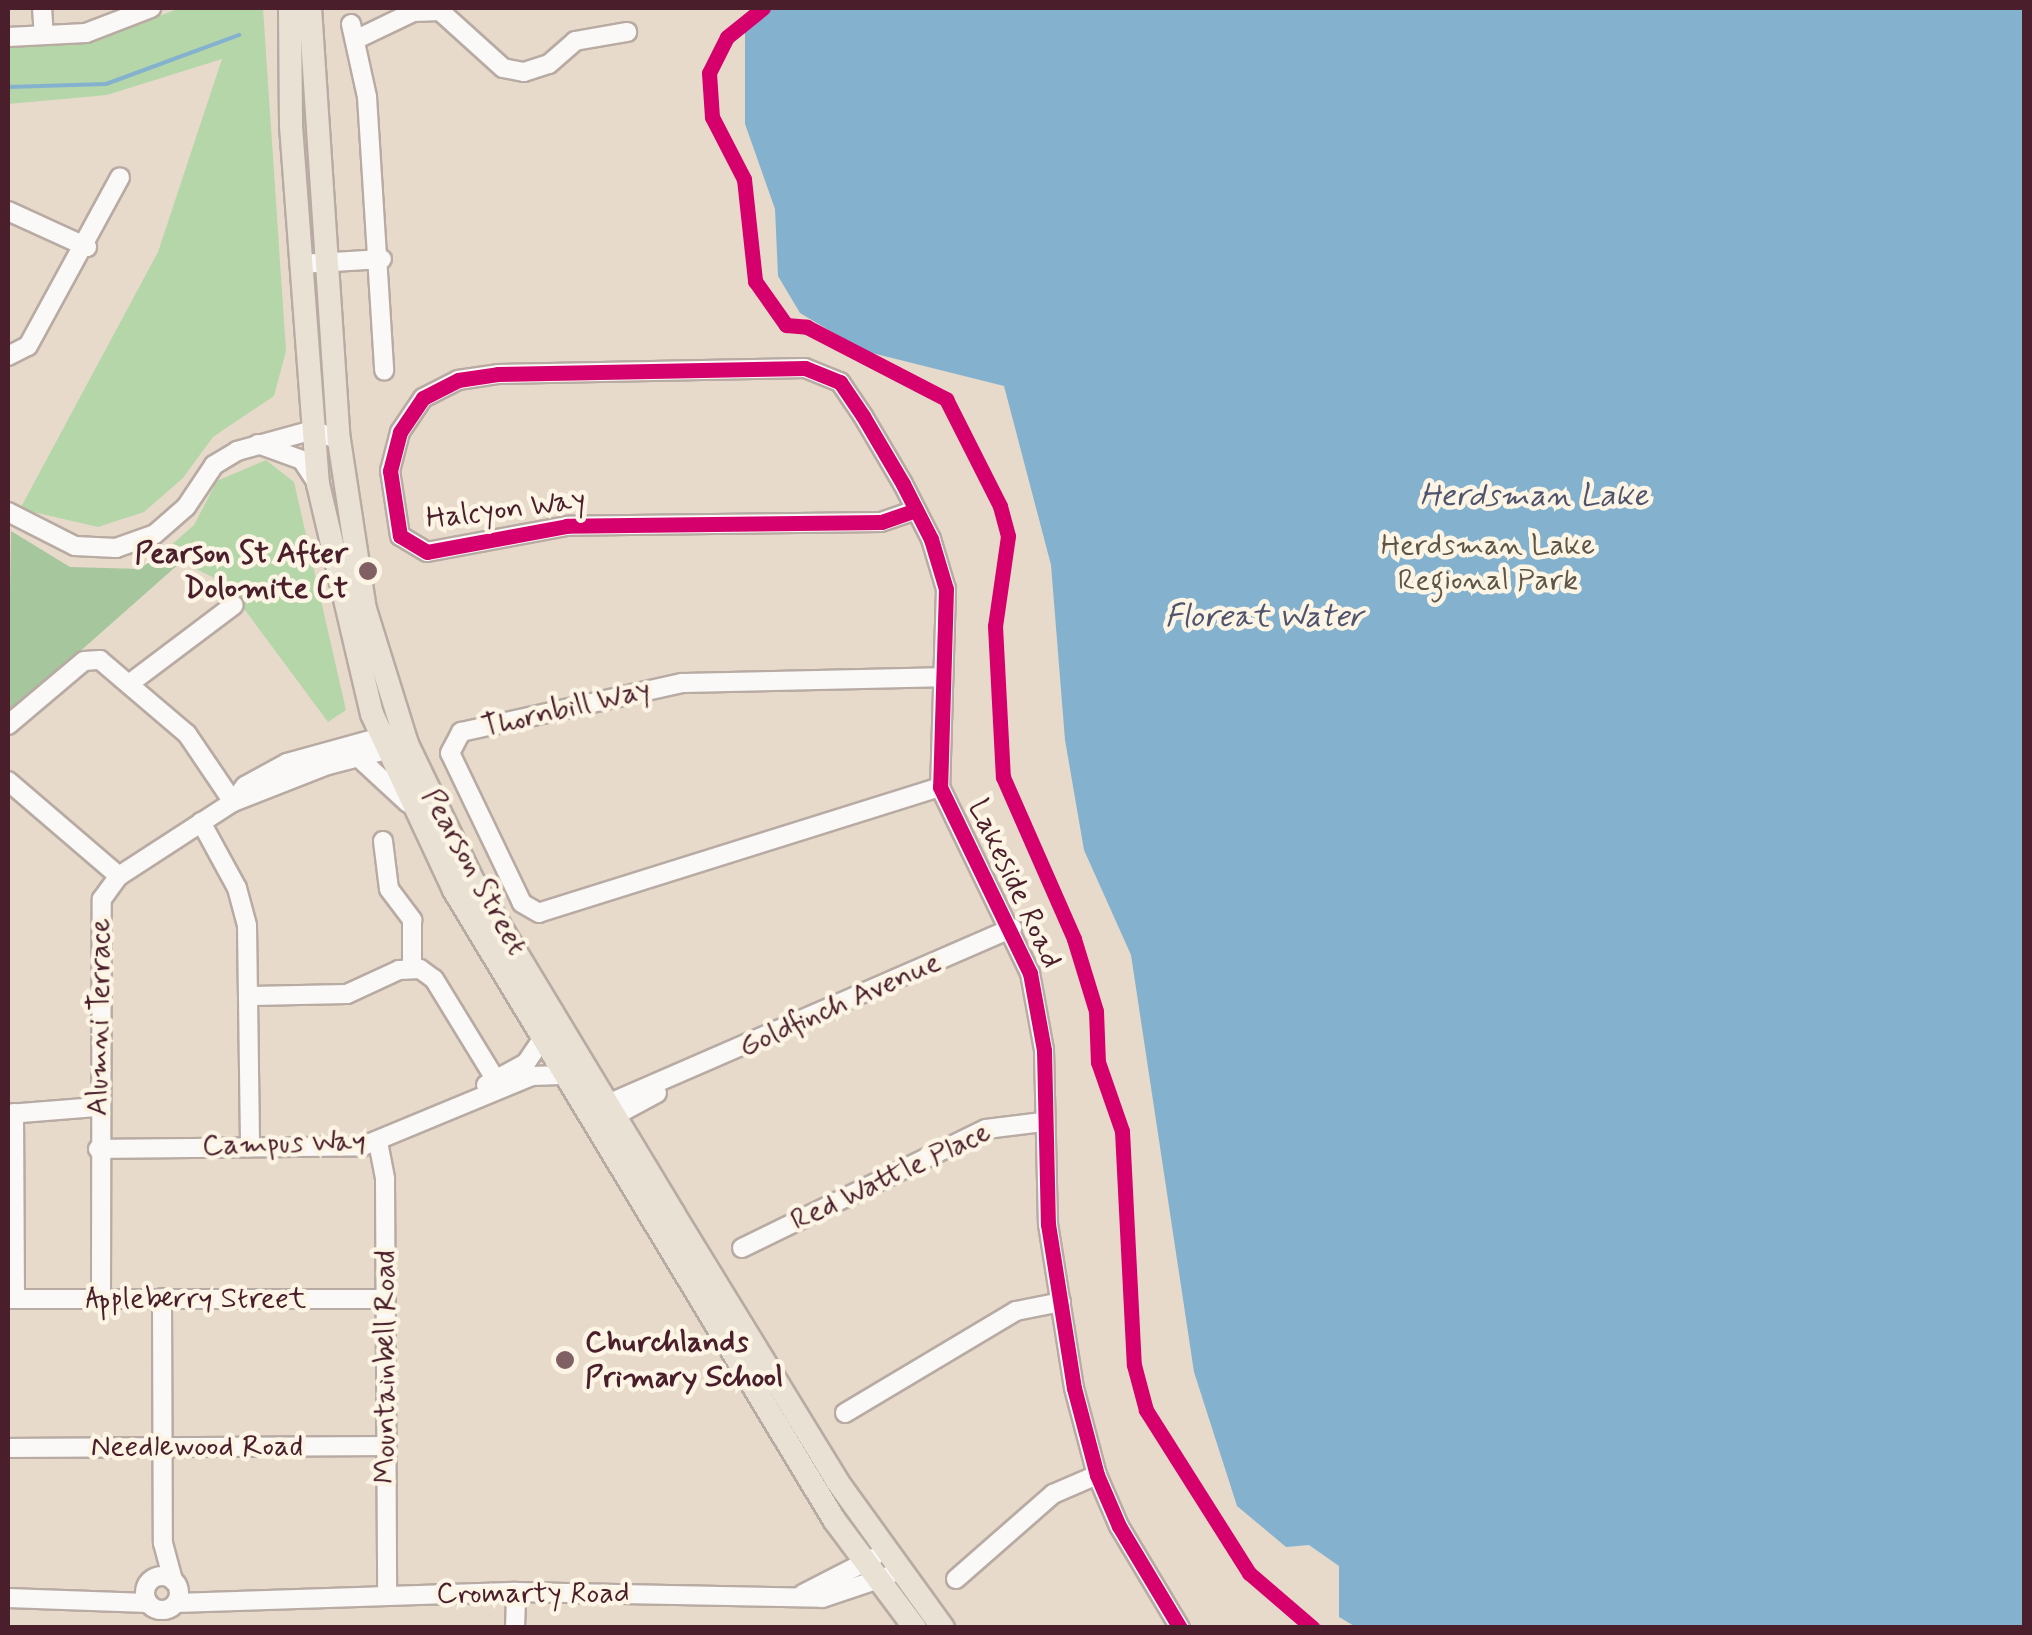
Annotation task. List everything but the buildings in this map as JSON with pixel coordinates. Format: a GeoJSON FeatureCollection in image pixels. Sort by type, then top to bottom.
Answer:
{"type":"FeatureCollection","features":[{"type":"Feature","properties":{"kind":"main road","name":"Pearson Street"},"geometry":{"type":"LineString","coordinates":[[290,8],[300,264],[318,484],[372,714],[394,741],[604,1113],[916,1628]]}},
{"type":"Feature","properties":{"kind":"main road","name":"Pearson Street"},"geometry":{"type":"LineString","coordinates":[[310,8],[339,440],[365,608],[408,803],[567,1074],[604,1113]]}},
{"type":"Feature","properties":{"kind":"main road","name":"Pearson Street"},"geometry":{"type":"LineString","coordinates":[[881,1566],[943,1628]]}},
{"type":"Feature","properties":{"kind":"street"},"geometry":{"type":"LineString","coordinates":[[42,8],[44,35]]}},
{"type":"Feature","properties":{"kind":"street"},"geometry":{"type":"LineString","coordinates":[[8,37],[86,34],[151,8]]}},
{"type":"Feature","properties":{"kind":"street"},"geometry":{"type":"LineString","coordinates":[[384,370],[382,259],[354,32],[413,12],[440,12],[503,68],[524,72],[548,64],[575,41],[627,32]]}},
{"type":"Feature","properties":{"kind":"street"},"geometry":{"type":"LineString","coordinates":[[8,356],[28,346],[87,246],[120,178]]}},
{"type":"Feature","properties":{"kind":"street"},"geometry":{"type":"LineString","coordinates":[[8,211],[87,246]]}},
{"type":"Feature","properties":{"kind":"street"},"geometry":{"type":"LineString","coordinates":[[300,264],[382,259]]}},
{"type":"Feature","properties":{"kind":"street","name":"Lakeside Road"},"geometry":{"type":"LineString","coordinates":[[804,368],[840,382],[916,510],[946,590],[940,787],[959,836],[1012,928],[1030,973],[1044,1050],[1044,1122],[1061,1302],[1097,1476],[1160,1602],[1180,1628]]}},
{"type":"Feature","properties":{"kind":"street","name":"Halcyon Way"},"geometry":{"type":"LineString","coordinates":[[804,368],[458,380],[424,398],[400,432],[390,471],[400,536],[427,552],[567,526],[881,522],[916,510]]}},
{"type":"Feature","properties":{"kind":"street"},"geometry":{"type":"LineString","coordinates":[[8,512],[75,546],[116,548],[155,534],[186,507],[214,465],[258,444],[312,430],[339,440]]}},
{"type":"Feature","properties":{"kind":"street"},"geometry":{"type":"LineString","coordinates":[[258,444],[302,460],[318,484]]}},
{"type":"Feature","properties":{"kind":"street"},"geometry":{"type":"LineString","coordinates":[[129,684],[234,605]]}},
{"type":"Feature","properties":{"kind":"street"},"geometry":{"type":"LineString","coordinates":[[8,725],[84,660],[100,660],[187,734],[233,802]]}},
{"type":"Feature","properties":{"kind":"street","name":"Thornbill Way"},"geometry":{"type":"LineString","coordinates":[[940,787],[539,913],[522,903],[450,753],[462,732],[695,681],[942,677]]}},
{"type":"Feature","properties":{"kind":"street"},"geometry":{"type":"LineString","coordinates":[[326,751],[372,714]]}},
{"type":"Feature","properties":{"kind":"street","name":"Alumni Terrace"},"geometry":{"type":"LineString","coordinates":[[233,802],[245,786],[287,763],[326,751],[394,741]]}},
{"type":"Feature","properties":{"kind":"street","name":"Alumni Terrace"},"geometry":{"type":"LineString","coordinates":[[102,1299],[98,1107],[102,899],[119,876],[233,802],[394,741]]}},
{"type":"Feature","properties":{"kind":"street"},"geometry":{"type":"LineString","coordinates":[[358,757],[408,803]]}},
{"type":"Feature","properties":{"kind":"street"},"geometry":{"type":"LineString","coordinates":[[8,781],[119,876]]}},
{"type":"Feature","properties":{"kind":"street"},"geometry":{"type":"LineString","coordinates":[[201,822],[243,902],[252,996],[250,1146]]}},
{"type":"Feature","properties":{"kind":"street"},"geometry":{"type":"LineString","coordinates":[[383,841],[389,889],[412,920],[412,968]]}},
{"type":"Feature","properties":{"kind":"street","name":"Goldfinch Avenue"},"geometry":{"type":"LineString","coordinates":[[604,1113],[1012,928]]}},
{"type":"Feature","properties":{"kind":"street"},"geometry":{"type":"LineString","coordinates":[[252,996],[347,994],[412,968],[434,979],[496,1080]]}},
{"type":"Feature","properties":{"kind":"street","name":"Campus Way"},"geometry":{"type":"LineString","coordinates":[[462,1103],[526,1062],[544,1036]]}},
{"type":"Feature","properties":{"kind":"street","name":"Campus Way"},"geometry":{"type":"LineString","coordinates":[[98,1149],[378,1142],[532,1076],[567,1074]]}},
{"type":"Feature","properties":{"kind":"street"},"geometry":{"type":"LineString","coordinates":[[12,1299],[11,1114],[98,1107]]}},
{"type":"Feature","properties":{"kind":"street","name":"Red Wattle Place"},"geometry":{"type":"LineString","coordinates":[[742,1248],[986,1129],[1044,1122]]}},
{"type":"Feature","properties":{"kind":"street","name":"Mountainbell Road"},"geometry":{"type":"LineString","coordinates":[[378,1142],[385,1179],[386,1593]]}},
{"type":"Feature","properties":{"kind":"street"},"geometry":{"type":"LineString","coordinates":[[162,1298],[162,1543],[168,1628]]}},
{"type":"Feature","properties":{"kind":"street","name":"Appleberry Street"},"geometry":{"type":"LineString","coordinates":[[12,1299],[386,1299]]}},
{"type":"Feature","properties":{"kind":"street"},"geometry":{"type":"LineString","coordinates":[[844,1413],[1016,1311],[1061,1302]]}},
{"type":"Feature","properties":{"kind":"street","name":"Needlewood Road"},"geometry":{"type":"LineString","coordinates":[[8,1448],[386,1446]]}},
{"type":"Feature","properties":{"kind":"street"},"geometry":{"type":"LineString","coordinates":[[956,1579],[1053,1494],[1097,1476]]}},
{"type":"Feature","properties":{"kind":"street"},"geometry":{"type":"LineString","coordinates":[[162,1543],[152,1580],[167,1598]]}},
{"type":"Feature","properties":{"kind":"street","name":"Cromarty Road"},"geometry":{"type":"LineString","coordinates":[[8,1598],[516,1592],[838,1597],[881,1566]]}},
{"type":"Feature","properties":{"kind":"street","name":"Cromarty Road"},"geometry":{"type":"LineString","coordinates":[[105,1598],[152,1580]]}},
{"type":"Feature","properties":{"kind":"street"},"geometry":{"type":"LineString","coordinates":[[515,1628],[516,1592]]}},
{"type":"Feature","properties":{"kind":"street"},"geometry":{"type":"LineString","coordinates":[[158,1628],[167,1598]]}},
{"type":"Feature","properties":{"kind":"green space"},"geometry":{"type":"Polygon","coordinates":[[[180,8],[263,8],[286,351],[274,396],[213,437],[183,478],[144,512],[98,527],[20,509],[158,252],[222,59],[107,95],[8,104],[8,41],[110,35],[180,8]]]}},
{"type":"Feature","properties":{"kind":"green space"},"geometry":{"type":"Polygon","coordinates":[[[266,460],[294,482],[346,710],[328,722],[225,583],[181,562],[169,547],[194,525],[217,481],[266,460]]]}},
{"type":"Feature","properties":{"kind":"green space"},"geometry":{"type":"Polygon","coordinates":[[[11,531],[70,567],[140,569],[169,547],[181,562],[8,715],[11,531]]]}},
{"type":"Feature","properties":{"kind":"water","name":"Herdsman Lake"},"geometry":{"type":"Polygon","coordinates":[[[755,8],[2024,8],[2024,1627],[1356,1627],[1339,1617],[1339,1566],[1309,1545],[1286,1547],[1237,1506],[1194,1372],[1131,955],[1084,850],[1065,740],[1051,565],[1004,386],[864,351],[800,313],[778,276],[775,209],[745,124],[745,28],[755,8]]]}},
{"type":"Feature","properties":{"kind":"waterway"},"geometry":{"type":"LineString","coordinates":[[8,87],[106,84],[239,35]]}},
{"type":"Feature","properties":{"kind":"cycle path"},"geometry":{"type":"LineString","coordinates":[[763,8],[727,37],[709,73],[712,117],[744,179],[755,281],[786,325],[807,327],[946,399],[1000,506],[1008,536],[995,626],[1003,777],[1074,939],[1096,1011],[1098,1062],[1122,1131],[1134,1365],[1146,1410],[1249,1573],[1313,1628]]}},
{"type":"Feature","properties":{"kind":"cycle path"},"geometry":{"type":"LineString","coordinates":[[916,510],[881,522],[567,526],[427,552],[400,536],[390,471],[400,432],[423,398],[458,380],[498,374],[805,368],[840,382],[903,484],[931,539],[946,589],[940,787],[1030,973],[1044,1050],[1048,1224],[1074,1388],[1097,1475],[1119,1526],[1180,1628]]}},
{"type":"Feature","properties":{"kind":"place","name":"Pearson St After Dolomite Ct"},"geometry":{"type":"Point","coordinates":[368,571]}},
{"type":"Feature","properties":{"kind":"place","name":"Churchlands Primary School"},"geometry":{"type":"Point","coordinates":[565,1360]}},
{"type":"Feature","properties":{"kind":"park label","name":"Herdsman Lake Regional Park"},"geometry":{"type":"Point","coordinates":[1488,563]}},
{"type":"Feature","properties":{"kind":"water label","name":"Floreat Water"},"geometry":{"type":"Point","coordinates":[1264,617]}}]}
